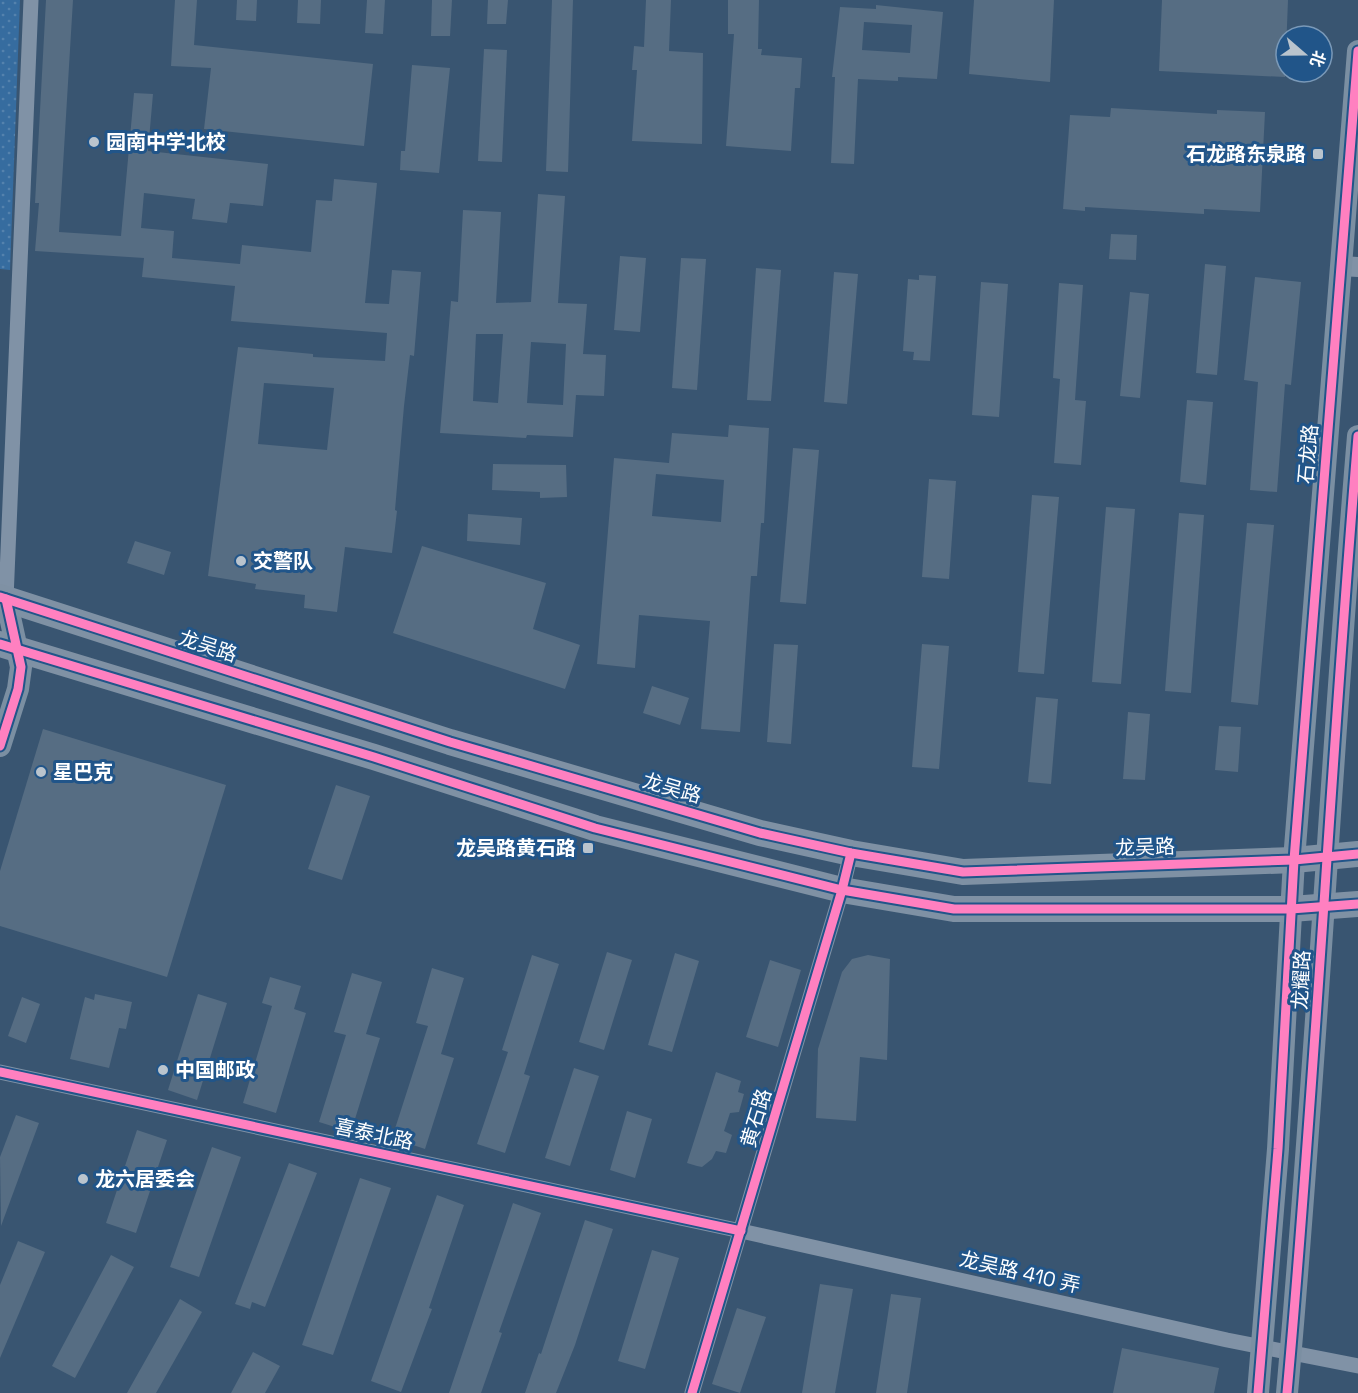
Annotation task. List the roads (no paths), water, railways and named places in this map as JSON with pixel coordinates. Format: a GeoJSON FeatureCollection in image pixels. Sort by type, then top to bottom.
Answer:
{"type":"FeatureCollection","features":[{"type":"Feature","properties":{"kind":"main road","name":"石龙路"},"geometry":{"type":"LineString","coordinates":[[1294,860],[1351,256],[1358,51]]}},
{"type":"Feature","properties":{"kind":"main road"},"geometry":{"type":"LineString","coordinates":[[1325,856],[1358,436]]}},
{"type":"Feature","properties":{"kind":"main road"},"geometry":{"type":"LineString","coordinates":[[0,746],[18,689],[21,667],[9,647],[3,598]]}},
{"type":"Feature","properties":{"kind":"main road","name":"龙吴路"},"geometry":{"type":"LineString","coordinates":[[3,598],[439,738],[760,833],[851,853],[963,872],[1294,860],[1358,854]]}},
{"type":"Feature","properties":{"kind":"main road"},"geometry":{"type":"LineString","coordinates":[[9,647],[374,757],[595,828],[842,890],[954,909],[1291,909],[1358,904]]}},
{"type":"Feature","properties":{"kind":"main road","name":"龙耀路"},"geometry":{"type":"LineString","coordinates":[[1287,1393],[1308,1155],[1325,856]]}},
{"type":"Feature","properties":{"kind":"main road","name":"龙耀路"},"geometry":{"type":"LineString","coordinates":[[1258,1393],[1278,1149],[1294,860]]}},
{"type":"Feature","properties":{"kind":"street"},"geometry":{"type":"LineString","coordinates":[[3,598],[31,0]]}},
{"type":"Feature","properties":{"kind":"street","name":"黄石路"},"geometry":{"type":"LineString","coordinates":[[692,1393],[842,890],[851,853]]}},
{"type":"Feature","properties":{"kind":"street","name":"喜泰北路"},"geometry":{"type":"LineString","coordinates":[[0,1072],[741,1231]]}},
{"type":"Feature","properties":{"kind":"street","name":"龙吴路 410 弄"},"geometry":{"type":"LineString","coordinates":[[741,1231],[1358,1366]]}},
{"type":"Feature","properties":{"kind":"place","name":"园南中学北校"},"geometry":{"type":"Point","coordinates":[94,142]}},
{"type":"Feature","properties":{"kind":"place","name":"石龙路东泉路"},"geometry":{"type":"Point","coordinates":[1318,154]}},
{"type":"Feature","properties":{"kind":"place","name":"交警队"},"geometry":{"type":"Point","coordinates":[241,561]}},
{"type":"Feature","properties":{"kind":"place","name":"星巴克"},"geometry":{"type":"Point","coordinates":[41,772]}},
{"type":"Feature","properties":{"kind":"place","name":"龙吴路黄石路"},"geometry":{"type":"Point","coordinates":[588,848]}},
{"type":"Feature","properties":{"kind":"place","name":"中国邮政"},"geometry":{"type":"Point","coordinates":[163,1070]}},
{"type":"Feature","properties":{"kind":"place","name":"龙六居委会"},"geometry":{"type":"Point","coordinates":[83,1179]}}]}
